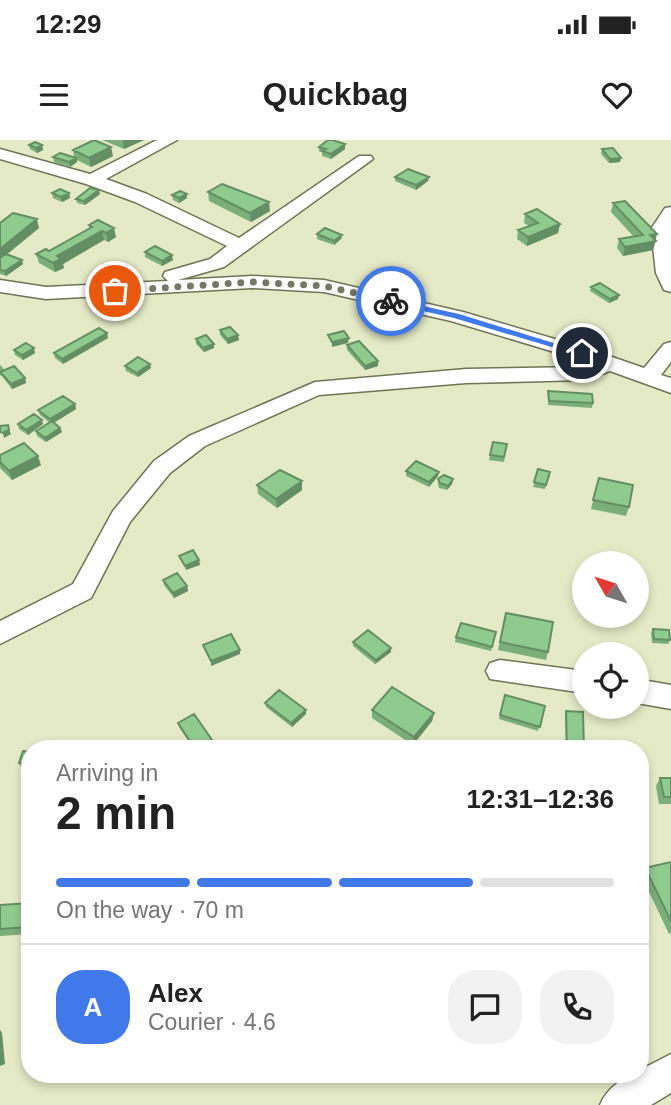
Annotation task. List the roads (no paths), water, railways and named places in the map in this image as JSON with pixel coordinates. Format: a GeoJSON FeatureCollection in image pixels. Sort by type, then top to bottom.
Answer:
{"type":"FeatureCollection","features":[{"type":"Feature","properties":{"kind":"street"},"geometry":{"type":"LineString","coordinates":[[92,180],[169,140]]}},
{"type":"Feature","properties":{"kind":"street"},"geometry":{"type":"LineString","coordinates":[[0,154],[92,180],[141,198],[240,244]]}},
{"type":"Feature","properties":{"kind":"street"},"geometry":{"type":"LineString","coordinates":[[164,287],[172,276],[217,263],[240,244],[365,159]]}},
{"type":"Feature","properties":{"kind":"street"},"geometry":{"type":"LineString","coordinates":[[671,212],[660,229],[665,272],[671,286]]}},
{"type":"Feature","properties":{"kind":"street"},"geometry":{"type":"LineString","coordinates":[[0,286],[46,293],[252,282],[324,286],[456,316],[610,363],[671,387]]}},
{"type":"Feature","properties":{"kind":"street"},"geometry":{"type":"LineString","coordinates":[[648,377],[671,348]]}},
{"type":"Feature","properties":{"kind":"street"},"geometry":{"type":"LineString","coordinates":[[0,633],[82,591],[121,517],[162,467],[197,441],[315,389],[466,376],[586,373],[610,363]]}},
{"type":"Feature","properties":{"kind":"street"},"geometry":{"type":"LineString","coordinates":[[500,671],[572,680]]}},
{"type":"Feature","properties":{"kind":"street"},"geometry":{"type":"LineString","coordinates":[[649,693],[671,697]]}},
{"type":"Feature","properties":{"kind":"lane"},"geometry":{"type":"LineString","coordinates":[[618,1105],[671,1072]]}}]}
